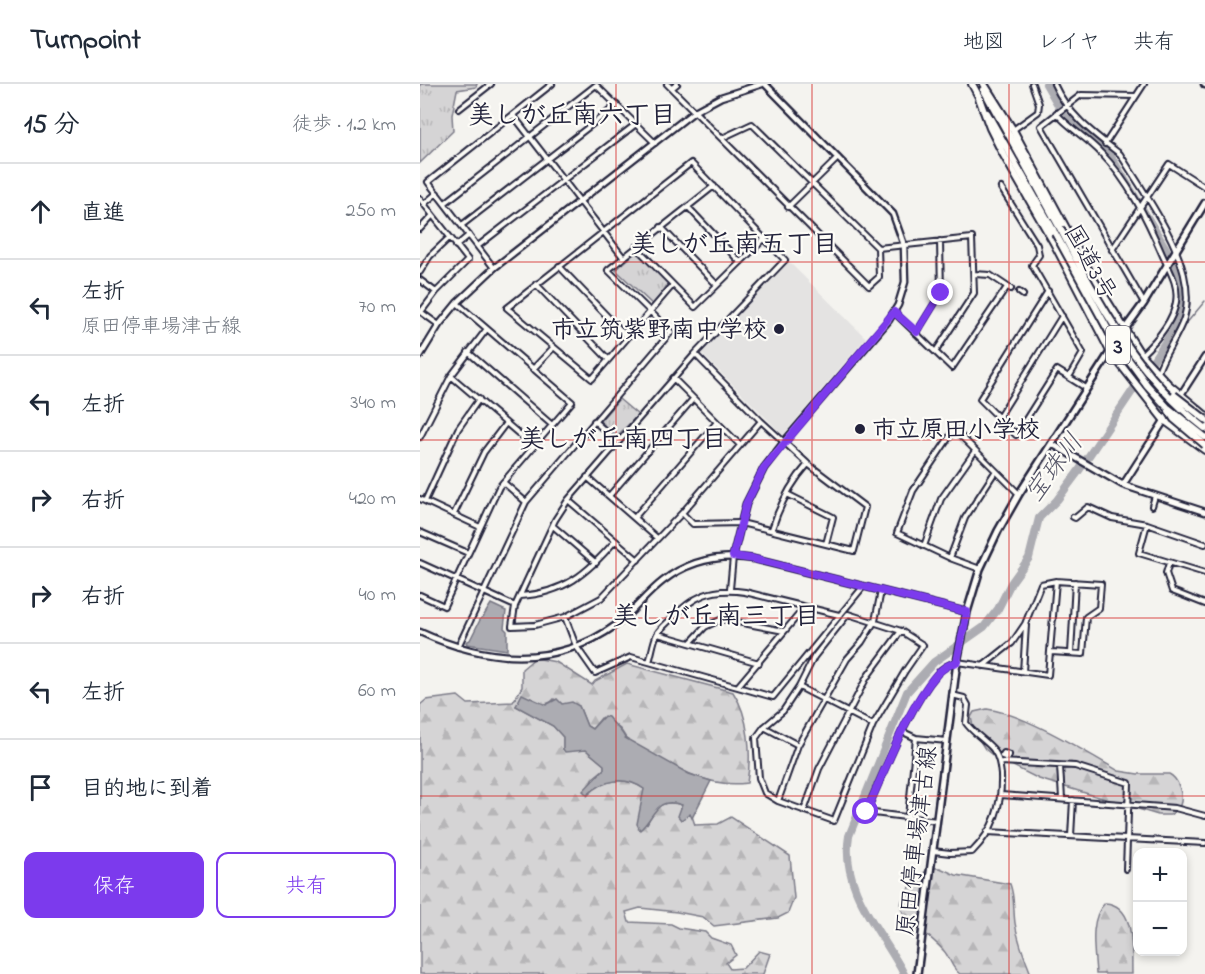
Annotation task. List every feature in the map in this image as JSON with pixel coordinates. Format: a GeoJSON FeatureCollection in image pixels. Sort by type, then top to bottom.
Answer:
{"type":"FeatureCollection","features":[{"type":"Feature","properties":{"kind":"highway","name":"国道3号"},"geometry":{"type":"LineString","coordinates":[[972,84],[1060,229],[1112,337],[1167,407],[1205,437]]}},
{"type":"Feature","properties":{"kind":"highway","name":"国道3号"},"geometry":{"type":"LineString","coordinates":[[982,84],[1101,303],[1130,350],[1153,379],[1205,428]]}},
{"type":"Feature","properties":{"kind":"highway"},"geometry":{"type":"LineString","coordinates":[[982,84],[1013,130],[1060,229],[1069,234],[1094,280],[1144,357],[1205,417]]}},
{"type":"Feature","properties":{"kind":"highway"},"geometry":{"type":"LineString","coordinates":[[979,98],[1002,152],[1054,243],[1110,351],[1164,420],[1205,450]]}},
{"type":"Feature","properties":{"kind":"highway"},"geometry":{"type":"LineString","coordinates":[[1130,350],[1166,388],[1205,417]]}},
{"type":"Feature","properties":{"kind":"highway"},"geometry":{"type":"LineString","coordinates":[[1167,407],[1174,419],[1205,445]]}},
{"type":"Feature","properties":{"kind":"main road","name":"原田停車場津古線"},"geometry":{"type":"LineString","coordinates":[[917,974],[952,695],[967,612],[980,568],[1019,494],[1125,328],[1144,303],[1176,249],[1203,211],[1205,203]]}},
{"type":"Feature","properties":{"kind":"street"},"geometry":{"type":"LineString","coordinates":[[459,109],[491,84]]}},
{"type":"Feature","properties":{"kind":"street"},"geometry":{"type":"LineString","coordinates":[[494,268],[428,182],[552,84]]}},
{"type":"Feature","properties":{"kind":"street"},"geometry":{"type":"LineString","coordinates":[[668,84],[869,286],[879,277],[878,248],[752,124],[722,138]]}},
{"type":"Feature","properties":{"kind":"street"},"geometry":{"type":"LineString","coordinates":[[672,88],[677,84]]}},
{"type":"Feature","properties":{"kind":"street"},"geometry":{"type":"LineString","coordinates":[[420,356],[457,303],[494,268],[695,111],[721,97],[763,84],[888,207],[898,224],[904,245],[905,282],[902,297],[894,312],[764,468],[753,488],[741,523],[733,556],[730,590]]}},
{"type":"Feature","properties":{"kind":"street"},"geometry":{"type":"LineString","coordinates":[[1013,130],[1038,112],[1039,104],[1032,84]]}},
{"type":"Feature","properties":{"kind":"street"},"geometry":{"type":"LineString","coordinates":[[1054,84],[1065,105],[1075,117],[1105,144],[1120,154],[1176,249],[1187,284],[1187,304],[1180,330],[1157,371]]}},
{"type":"Feature","properties":{"kind":"street"},"geometry":{"type":"LineString","coordinates":[[1105,144],[1144,84]]}},
{"type":"Feature","properties":{"kind":"street"},"geometry":{"type":"LineString","coordinates":[[445,203],[596,85],[655,143]]}},
{"type":"Feature","properties":{"kind":"street"},"geometry":{"type":"LineString","coordinates":[[1136,96],[1081,95],[1065,105],[1041,126],[1144,303]]}},
{"type":"Feature","properties":{"kind":"street"},"geometry":{"type":"LineString","coordinates":[[462,225],[617,105]]}},
{"type":"Feature","properties":{"kind":"street"},"geometry":{"type":"LineString","coordinates":[[1056,113],[1112,165],[1151,228],[1177,289],[1174,311],[1144,357]]}},
{"type":"Feature","properties":{"kind":"street"},"geometry":{"type":"LineString","coordinates":[[513,115],[623,257]]}},
{"type":"Feature","properties":{"kind":"street"},"geometry":{"type":"LineString","coordinates":[[478,246],[636,124]]}},
{"type":"Feature","properties":{"kind":"street"},"geometry":{"type":"LineString","coordinates":[[788,207],[838,157]]}},
{"type":"Feature","properties":{"kind":"street"},"geometry":{"type":"LineString","coordinates":[[673,285],[592,380],[507,308],[691,163],[785,260],[673,378],[568,500],[515,606],[512,626],[535,625],[565,617],[601,598],[682,513],[761,421]]}},
{"type":"Feature","properties":{"kind":"street"},"geometry":{"type":"LineString","coordinates":[[1112,250],[1169,164],[1205,187]]}},
{"type":"Feature","properties":{"kind":"street"},"geometry":{"type":"LineString","coordinates":[[458,648],[526,502],[671,332],[608,270],[714,186]]}},
{"type":"Feature","properties":{"kind":"street"},"geometry":{"type":"LineString","coordinates":[[1001,188],[1037,245],[1039,255],[1032,265],[1083,352],[1069,377]]}},
{"type":"Feature","properties":{"kind":"street"},"geometry":{"type":"LineString","coordinates":[[424,204],[437,193]]}},
{"type":"Feature","properties":{"kind":"street"},"geometry":{"type":"LineString","coordinates":[[420,199],[468,260],[436,292],[421,312],[440,325]]}},
{"type":"Feature","properties":{"kind":"street"},"geometry":{"type":"LineString","coordinates":[[688,207],[740,262]]}},
{"type":"Feature","properties":{"kind":"street"},"geometry":{"type":"LineString","coordinates":[[420,229],[432,216]]}},
{"type":"Feature","properties":{"kind":"street"},"geometry":{"type":"LineString","coordinates":[[662,227],[717,285]]}},
{"type":"Feature","properties":{"kind":"street"},"geometry":{"type":"LineString","coordinates":[[456,246],[469,235]]}},
{"type":"Feature","properties":{"kind":"street"},"geometry":{"type":"LineString","coordinates":[[420,272],[430,256],[450,237]]}},
{"type":"Feature","properties":{"kind":"street"},"geometry":{"type":"LineString","coordinates":[[636,247],[695,307],[765,238]]}},
{"type":"Feature","properties":{"kind":"street"},"geometry":{"type":"LineString","coordinates":[[878,248],[972,238],[974,293],[936,351]]}},
{"type":"Feature","properties":{"kind":"street"},"geometry":{"type":"LineString","coordinates":[[917,332],[941,293],[940,241]]}},
{"type":"Feature","properties":{"kind":"street"},"geometry":{"type":"LineString","coordinates":[[559,266],[627,337]]}},
{"type":"Feature","properties":{"kind":"street"},"geometry":{"type":"LineString","coordinates":[[894,312],[952,368],[1009,288],[990,275],[974,274]]}},
{"type":"Feature","properties":{"kind":"street"},"geometry":{"type":"LineString","coordinates":[[420,280],[436,292]]}},
{"type":"Feature","properties":{"kind":"street"},"geometry":{"type":"LineString","coordinates":[[536,284],[608,359]]}},
{"type":"Feature","properties":{"kind":"street"},"geometry":{"type":"LineString","coordinates":[[1048,291],[980,399],[1016,435],[1058,370],[1086,388]]}},
{"type":"Feature","properties":{"kind":"street"},"geometry":{"type":"LineString","coordinates":[[420,595],[444,606],[503,482],[572,402],[457,303]]}},
{"type":"Feature","properties":{"kind":"street"},"geometry":{"type":"LineString","coordinates":[[999,417],[1062,316]]}},
{"type":"Feature","properties":{"kind":"street"},"geometry":{"type":"LineString","coordinates":[[420,437],[451,376],[486,330]]}},
{"type":"Feature","properties":{"kind":"street"},"geometry":{"type":"LineString","coordinates":[[533,369],[553,348]]}},
{"type":"Feature","properties":{"kind":"street"},"geometry":{"type":"LineString","coordinates":[[468,352],[552,425]]}},
{"type":"Feature","properties":{"kind":"street"},"geometry":{"type":"LineString","coordinates":[[682,513],[693,524],[741,523],[854,551],[865,507],[808,464],[761,421],[695,354]]}},
{"type":"Feature","properties":{"kind":"street"},"geometry":{"type":"LineString","coordinates":[[1123,485],[1205,357]]}},
{"type":"Feature","properties":{"kind":"street"},"geometry":{"type":"LineString","coordinates":[[451,376],[533,446]]}},
{"type":"Feature","properties":{"kind":"street"},"geometry":{"type":"LineString","coordinates":[[673,378],[740,445]]}},
{"type":"Feature","properties":{"kind":"street"},"geometry":{"type":"LineString","coordinates":[[479,399],[458,429],[422,500],[480,527]]}},
{"type":"Feature","properties":{"kind":"street"},"geometry":{"type":"LineString","coordinates":[[609,496],[693,399]]}},
{"type":"Feature","properties":{"kind":"street"},"geometry":{"type":"LineString","coordinates":[[594,421],[618,442]]}},
{"type":"Feature","properties":{"kind":"street"},"geometry":{"type":"LineString","coordinates":[[634,518],[717,422]]}},
{"type":"Feature","properties":{"kind":"street"},"geometry":{"type":"LineString","coordinates":[[454,514],[484,452],[506,423]]}},
{"type":"Feature","properties":{"kind":"street"},"geometry":{"type":"LineString","coordinates":[[980,568],[950,558],[897,533],[913,491],[953,429],[1019,494]]}},
{"type":"Feature","properties":{"kind":"street"},"geometry":{"type":"LineString","coordinates":[[1052,444],[1123,485],[1205,512]]}},
{"type":"Feature","properties":{"kind":"street"},"geometry":{"type":"LineString","coordinates":[[924,546],[941,499],[975,451]]}},
{"type":"Feature","properties":{"kind":"street"},"geometry":{"type":"LineString","coordinates":[[772,529],[794,480],[808,464]]}},
{"type":"Feature","properties":{"kind":"street"},"geometry":{"type":"LineString","coordinates":[[950,558],[965,518],[995,472]]}},
{"type":"Feature","properties":{"kind":"street"},"geometry":{"type":"LineString","coordinates":[[587,477],[657,538]]}},
{"type":"Feature","properties":{"kind":"street"},"geometry":{"type":"LineString","coordinates":[[503,482],[526,502]]}},
{"type":"Feature","properties":{"kind":"street"},"geometry":{"type":"LineString","coordinates":[[787,494],[833,517],[826,544]]}},
{"type":"Feature","properties":{"kind":"street"},"geometry":{"type":"LineString","coordinates":[[1152,506],[1155,496]]}},
{"type":"Feature","properties":{"kind":"street"},"geometry":{"type":"LineString","coordinates":[[568,500],[638,560]]}},
{"type":"Feature","properties":{"kind":"street"},"geometry":{"type":"LineString","coordinates":[[1073,517],[1075,519],[1088,507],[1112,518],[1148,524],[1205,544]]}},
{"type":"Feature","properties":{"kind":"street"},"geometry":{"type":"LineString","coordinates":[[1148,524],[1139,552],[1205,573]]}},
{"type":"Feature","properties":{"kind":"street"},"geometry":{"type":"LineString","coordinates":[[553,526],[596,563]]}},
{"type":"Feature","properties":{"kind":"street"},"geometry":{"type":"LineString","coordinates":[[420,532],[468,553]]}},
{"type":"Feature","properties":{"kind":"street"},"geometry":{"type":"LineString","coordinates":[[520,596],[539,594],[562,587],[578,578],[596,563],[615,541]]}},
{"type":"Feature","properties":{"kind":"street"},"geometry":{"type":"LineString","coordinates":[[420,632],[458,648],[475,652],[511,657],[539,655],[576,646],[615,625],[662,582],[696,562],[733,556],[754,559],[967,612]]}},
{"type":"Feature","properties":{"kind":"street"},"geometry":{"type":"LineString","coordinates":[[1169,562],[1166,573],[1172,591],[1205,604]]}},
{"type":"Feature","properties":{"kind":"street"},"geometry":{"type":"LineString","coordinates":[[420,563],[515,606]]}},
{"type":"Feature","properties":{"kind":"street"},"geometry":{"type":"LineString","coordinates":[[937,821],[866,812],[921,696],[938,673],[949,664],[958,660],[983,667],[1048,675],[1056,581]]}},
{"type":"Feature","properties":{"kind":"street"},"geometry":{"type":"LineString","coordinates":[[983,667],[1012,643],[1026,622],[1041,584],[1056,581],[1101,584],[1099,608],[1086,617],[1083,654],[1051,651]]}},
{"type":"Feature","properties":{"kind":"street"},"geometry":{"type":"LineString","coordinates":[[1071,653],[1075,582]]}},
{"type":"Feature","properties":{"kind":"street"},"geometry":{"type":"LineString","coordinates":[[565,617],[576,646],[595,674],[631,657],[773,697],[863,587]]}},
{"type":"Feature","properties":{"kind":"street"},"geometry":{"type":"LineString","coordinates":[[649,662],[657,634],[693,599],[711,591],[730,590],[839,615]]}},
{"type":"Feature","properties":{"kind":"street"},"geometry":{"type":"LineString","coordinates":[[778,801],[798,746],[847,659],[862,642],[875,621],[881,591]]}},
{"type":"Feature","properties":{"kind":"street"},"geometry":{"type":"LineString","coordinates":[[738,687],[806,606]]}},
{"type":"Feature","properties":{"kind":"street"},"geometry":{"type":"LineString","coordinates":[[848,614],[875,621],[901,631],[923,645],[873,725],[834,820],[778,801],[765,793],[759,778],[756,738],[764,727],[783,711],[799,687],[814,657],[848,614]]}},
{"type":"Feature","properties":{"kind":"street"},"geometry":{"type":"LineString","coordinates":[[691,642],[705,627],[722,620],[784,632]]}},
{"type":"Feature","properties":{"kind":"street"},"geometry":{"type":"LineString","coordinates":[[1023,672],[1026,622]]}},
{"type":"Feature","properties":{"kind":"street"},"geometry":{"type":"LineString","coordinates":[[804,811],[819,769],[867,677],[901,631]]}},
{"type":"Feature","properties":{"kind":"street"},"geometry":{"type":"LineString","coordinates":[[657,634],[759,663]]}},
{"type":"Feature","properties":{"kind":"street"},"geometry":{"type":"LineString","coordinates":[[799,687],[873,725]]}},
{"type":"Feature","properties":{"kind":"street"},"geometry":{"type":"LineString","coordinates":[[933,851],[950,854],[972,852],[998,812],[1001,795],[1000,762],[993,749],[966,723],[968,705],[964,698],[952,695]]}},
{"type":"Feature","properties":{"kind":"street"},"geometry":{"type":"LineString","coordinates":[[764,727],[798,746]]}},
{"type":"Feature","properties":{"kind":"street"},"geometry":{"type":"LineString","coordinates":[[903,732],[916,738],[947,741]]}},
{"type":"Feature","properties":{"kind":"street"},"geometry":{"type":"LineString","coordinates":[[908,816],[916,738]]}},
{"type":"Feature","properties":{"kind":"street"},"geometry":{"type":"LineString","coordinates":[[1009,755],[1012,756],[1012,763]]}},
{"type":"Feature","properties":{"kind":"street"},"geometry":{"type":"LineString","coordinates":[[1000,762],[1075,766],[1129,783],[1126,869]]}},
{"type":"Feature","properties":{"kind":"street"},"geometry":{"type":"LineString","coordinates":[[1060,766],[1062,799]]}},
{"type":"Feature","properties":{"kind":"street"},"geometry":{"type":"LineString","coordinates":[[1001,795],[1175,808],[1205,816]]}},
{"type":"Feature","properties":{"kind":"street"},"geometry":{"type":"LineString","coordinates":[[1071,836],[1073,800]]}},
{"type":"Feature","properties":{"kind":"street"},"geometry":{"type":"LineString","coordinates":[[987,832],[1205,843]]}},
{"type":"Feature","properties":{"kind":"shaded area"},"geometry":{"type":"Polygon","coordinates":[[[789,262],[866,338],[783,435],[700,352],[789,262]]]}},
{"type":"Feature","properties":{"kind":"shaded area"},"geometry":{"type":"Polygon","coordinates":[[[491,604],[506,611],[504,628],[507,631],[507,650],[466,642],[470,640],[491,604]]]}},
{"type":"Feature","properties":{"kind":"shaded area"},"geometry":{"type":"Polygon","coordinates":[[[522,694],[546,705],[557,699],[562,704],[572,702],[579,706],[587,726],[592,729],[604,716],[608,717],[625,738],[689,774],[711,781],[692,818],[690,814],[681,820],[678,816],[682,805],[666,803],[657,809],[640,830],[637,824],[644,789],[629,782],[615,781],[600,785],[587,795],[583,791],[604,769],[604,765],[586,750],[565,752],[563,737],[553,726],[516,706],[522,694]]]}},
{"type":"Feature","properties":{"kind":"green space"},"geometry":{"type":"Polygon","coordinates":[[[420,84],[477,84],[476,87],[457,90],[452,115],[453,131],[420,163],[420,84]]]}},
{"type":"Feature","properties":{"kind":"green space"},"geometry":{"type":"Polygon","coordinates":[[[635,253],[669,283],[653,305],[616,270],[635,253]]]}},
{"type":"Feature","properties":{"kind":"green space"},"geometry":{"type":"Polygon","coordinates":[[[619,399],[638,415],[616,437],[600,421],[619,399]]]}},
{"type":"Feature","properties":{"kind":"green space"},"geometry":{"type":"Polygon","coordinates":[[[535,658],[556,662],[592,685],[595,681],[627,664],[733,692],[743,712],[748,736],[747,783],[709,781],[686,772],[628,740],[610,720],[601,718],[592,729],[587,726],[579,706],[562,704],[554,699],[547,704],[520,701],[516,706],[553,726],[563,737],[563,749],[586,750],[604,765],[604,769],[592,779],[588,795],[601,785],[615,781],[629,782],[644,789],[647,824],[660,805],[675,803],[682,805],[685,816],[691,813],[695,825],[718,824],[731,817],[790,856],[794,898],[788,913],[778,918],[714,926],[703,917],[677,912],[640,908],[626,912],[629,922],[671,924],[679,928],[705,932],[711,938],[731,945],[736,955],[726,963],[730,969],[743,968],[759,951],[770,954],[763,974],[420,974],[420,705],[426,700],[458,696],[468,704],[513,702],[522,687],[522,669],[535,658]]]}},
{"type":"Feature","properties":{"kind":"green space"},"geometry":{"type":"Polygon","coordinates":[[[987,709],[1019,718],[1072,744],[1119,771],[1138,774],[1169,774],[1179,787],[1181,801],[1179,807],[1170,815],[1158,815],[1039,779],[995,757],[985,749],[974,732],[971,717],[974,712],[987,709]]]}},
{"type":"Feature","properties":{"kind":"green space"},"geometry":{"type":"Polygon","coordinates":[[[929,868],[940,868],[956,875],[1010,884],[1016,930],[1031,974],[960,974],[957,972],[944,951],[911,922],[901,906],[904,896],[929,868]]]}},
{"type":"Feature","properties":{"kind":"green space"},"geometry":{"type":"Polygon","coordinates":[[[1105,903],[1123,912],[1127,920],[1130,931],[1132,974],[1096,974],[1094,927],[1096,918],[1105,903]]]}},
{"type":"Feature","properties":{"kind":"waterway","name":"宝珠川"},"geometry":{"type":"LineString","coordinates":[[904,974],[856,891],[848,855],[849,836],[907,692],[934,662],[984,627],[998,609],[1011,583],[1029,558],[1039,518],[1057,500],[1078,472],[1172,332],[1180,310],[1181,293],[1174,267],[1165,247],[1110,155],[1065,117],[1046,84]]}},
{"type":"Feature","properties":{"kind":"waterway"},"geometry":{"type":"LineString","coordinates":[[1174,328],[1185,325],[1205,301]]}},
{"type":"Feature","properties":{"kind":"place","name":"市立筑紫野南中学校"},"geometry":{"type":"Point","coordinates":[779,329]}},
{"type":"Feature","properties":{"kind":"place","name":"市立原田小学校"},"geometry":{"type":"Point","coordinates":[860,429]}},
{"type":"Feature","properties":{"kind":"district","name":"美しが丘南六丁目"},"geometry":{"type":"Point","coordinates":[572,114]}},
{"type":"Feature","properties":{"kind":"district","name":"美しが丘南五丁目"},"geometry":{"type":"Point","coordinates":[734,243]}},
{"type":"Feature","properties":{"kind":"district","name":"美しが丘南四丁目"},"geometry":{"type":"Point","coordinates":[623,438]}},
{"type":"Feature","properties":{"kind":"district","name":"美しが丘南三丁目"},"geometry":{"type":"Point","coordinates":[716,615]}},
{"type":"Feature","properties":{"kind":"route"},"geometry":{"type":"LineString","coordinates":[[866,812],[921,696],[938,673],[949,664],[957,662],[967,612],[754,559],[733,556],[746,504],[771,458],[889,321],[894,312],[917,332],[941,293]]}}]}
